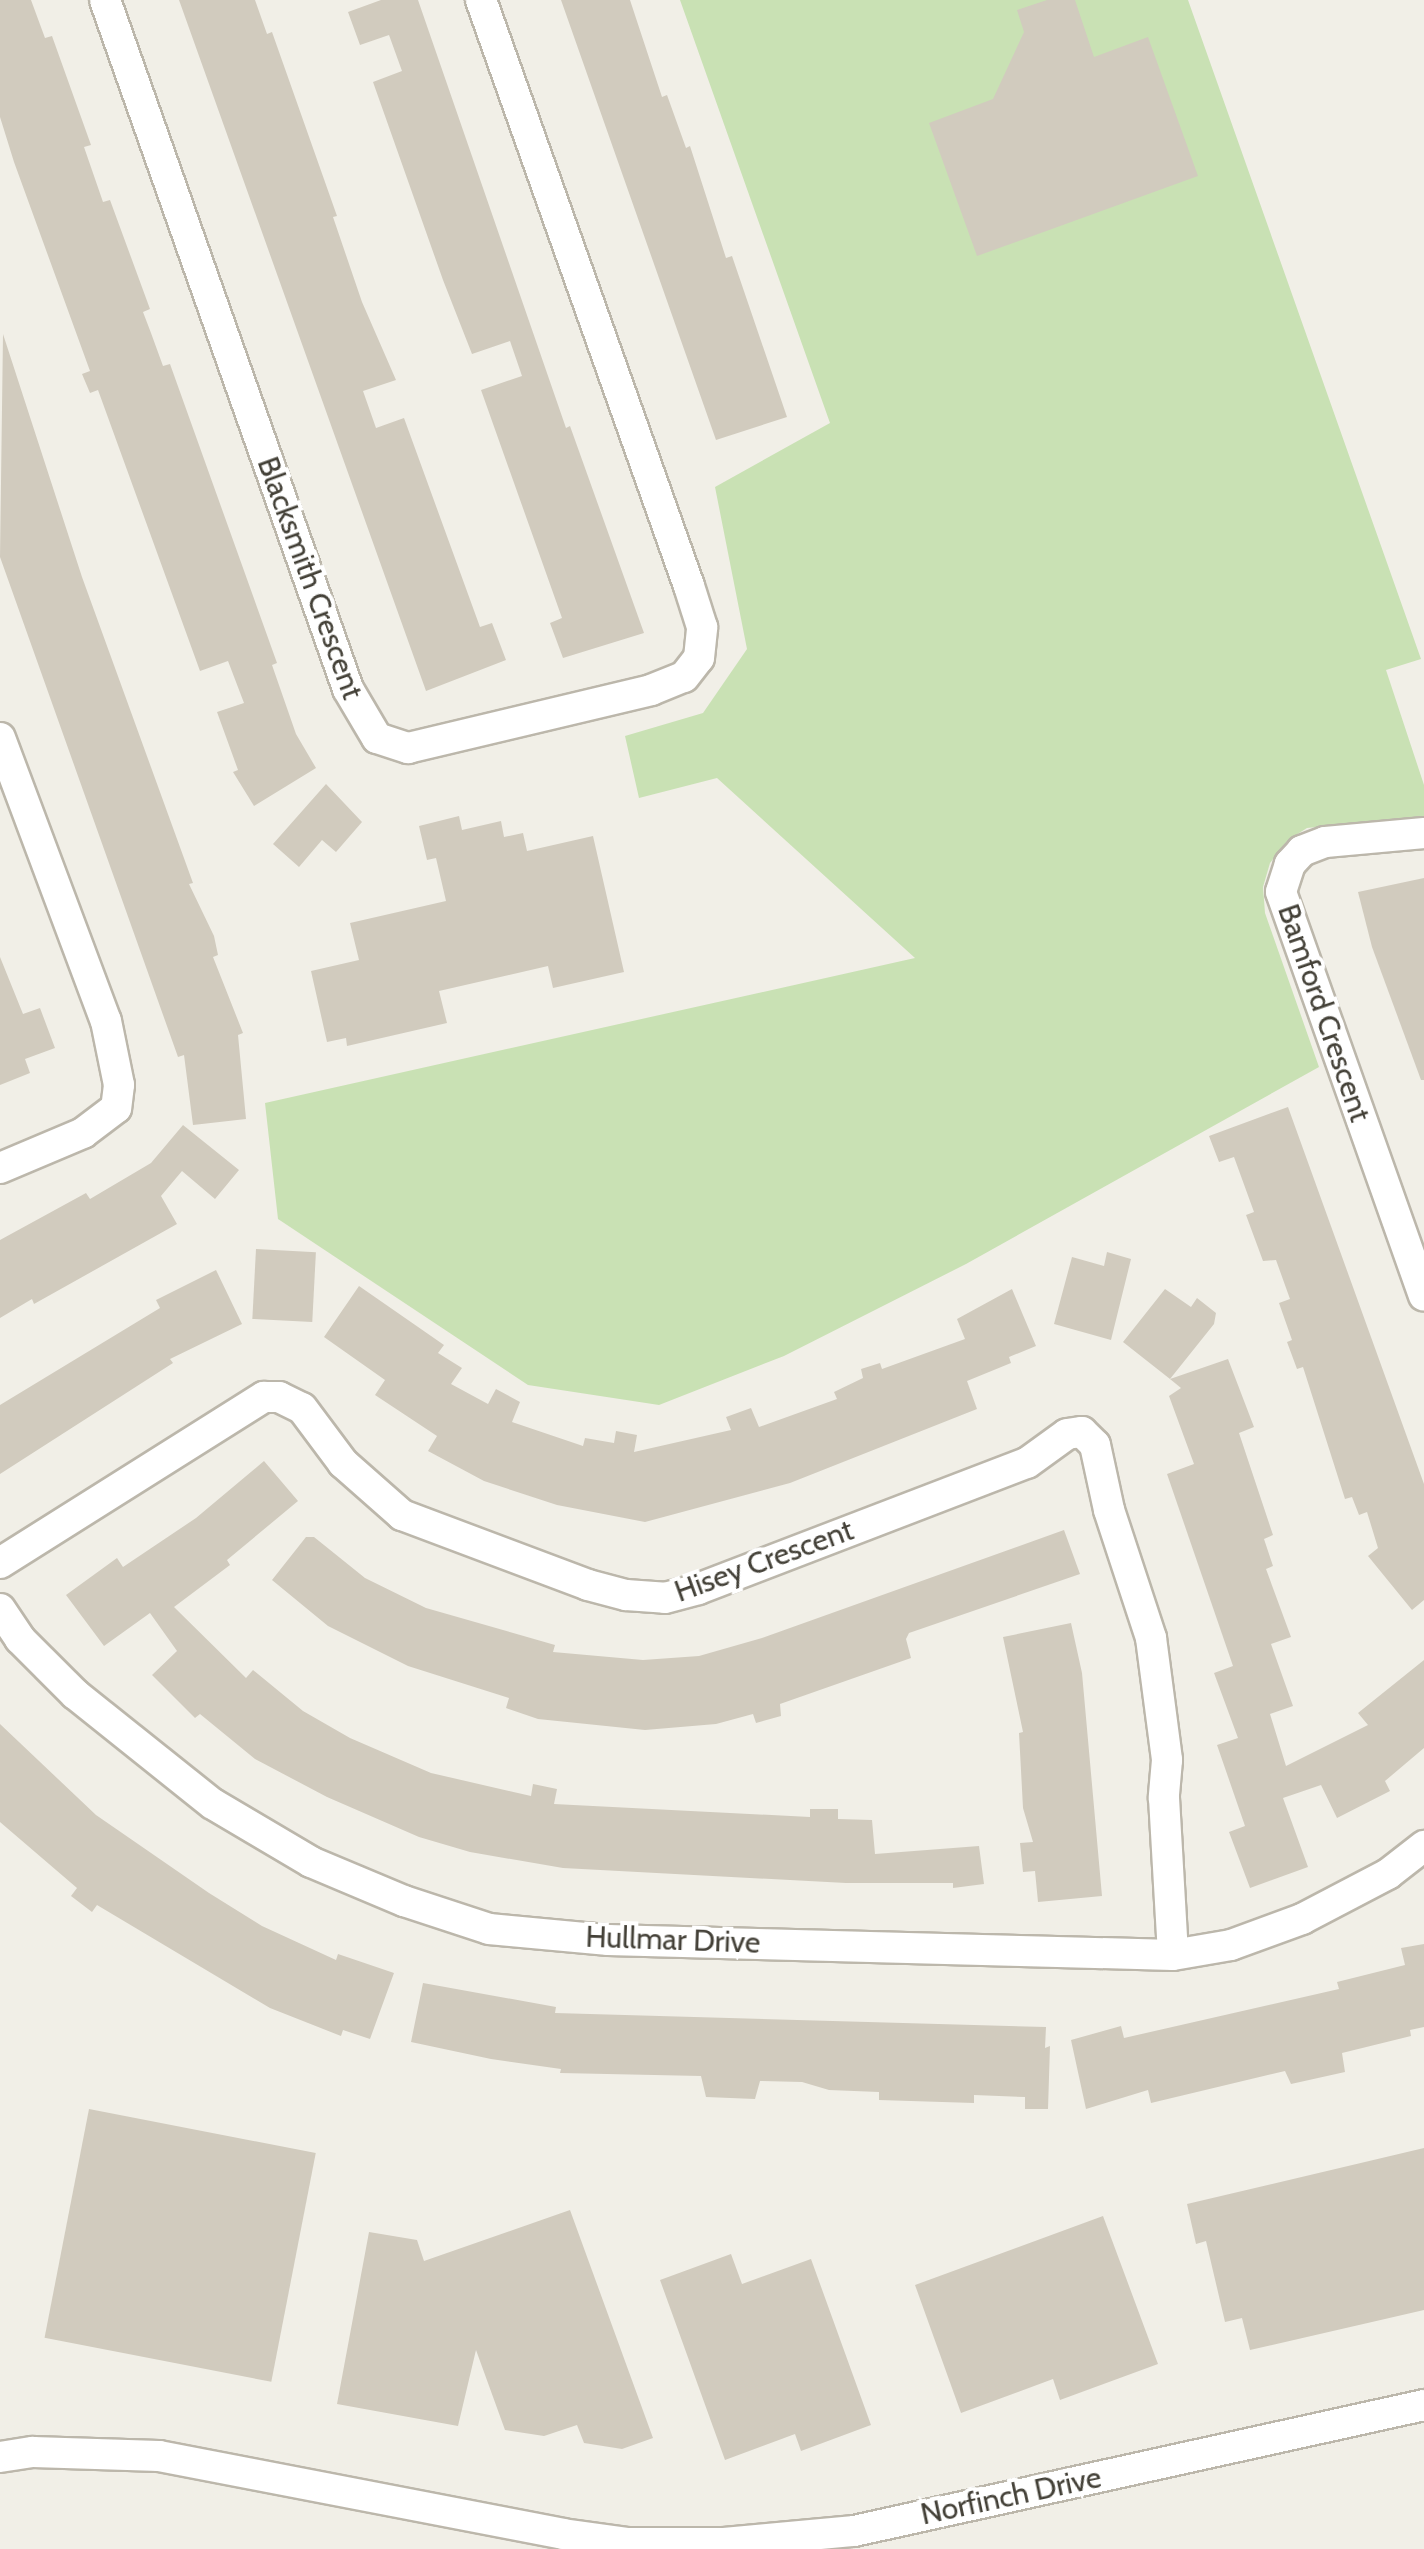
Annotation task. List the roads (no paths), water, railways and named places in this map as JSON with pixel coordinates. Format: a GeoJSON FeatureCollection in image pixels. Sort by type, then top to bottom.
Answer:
{"type":"FeatureCollection","features":[{"type":"Feature","properties":{"kind":"street","name":"Blacksmith Crescent"},"geometry":{"type":"LineString","coordinates":[[105,0],[348,689],[377,738],[408,748],[650,690],[684,678],[699,658],[702,627],[673,538],[481,0]]}},
{"type":"Feature","properties":{"kind":"street"},"geometry":{"type":"LineString","coordinates":[[0,738],[106,1021],[119,1085],[116,1108],[83,1132],[0,1168]]}},
{"type":"Feature","properties":{"kind":"street","name":"Bamford Crescent"},"geometry":{"type":"LineString","coordinates":[[1424,833],[1324,842],[1302,851],[1290,864],[1281,892],[1424,1296]]}},
{"type":"Feature","properties":{"kind":"street","name":"Hisey Crescent"},"geometry":{"type":"LineString","coordinates":[[0,1563],[264,1397],[279,1397],[302,1408],[343,1463],[402,1515],[588,1585],[626,1595],[664,1598],[1026,1462],[1067,1434],[1082,1432],[1095,1445],[1108,1510],[1151,1638],[1167,1760],[1164,1798],[1174,1954]]}},
{"type":"Feature","properties":{"kind":"street","name":"Hullmar Drive"},"geometry":{"type":"LineString","coordinates":[[0,1609],[20,1639],[75,1694],[213,1804],[310,1862],[404,1901],[488,1928],[608,1940],[1174,1954],[1231,1945],[1302,1920],[1388,1874],[1424,1846]]}},
{"type":"Feature","properties":{"kind":"street","name":"Norfinch Drive"},"geometry":{"type":"LineString","coordinates":[[0,2457],[33,2452],[160,2456],[563,2534],[628,2543],[724,2543],[854,2531],[1424,2405]]}}]}
